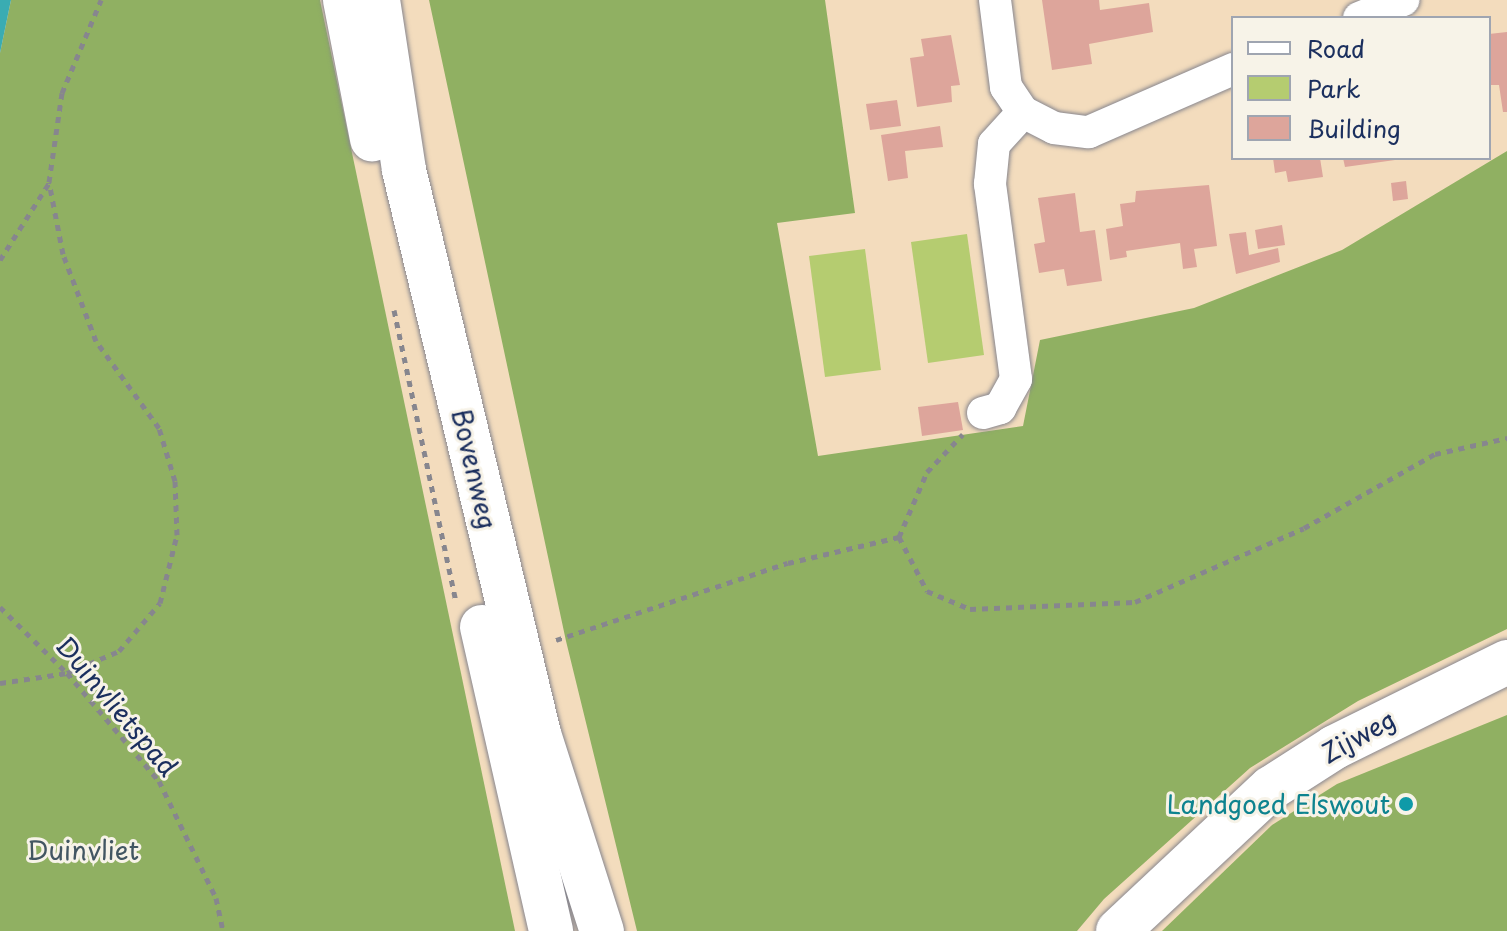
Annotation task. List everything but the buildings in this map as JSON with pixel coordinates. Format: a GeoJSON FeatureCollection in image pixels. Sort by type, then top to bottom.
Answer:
{"type":"FeatureCollection","features":[{"type":"Feature","properties":{"kind":"street","name":"Bovenweg"},"geometry":{"type":"LineString","coordinates":[[345,0],[551,931]]}},
{"type":"Feature","properties":{"kind":"street","name":"Bovenweg"},"geometry":{"type":"LineString","coordinates":[[378,0],[404,170],[539,734],[602,931]]}},
{"type":"Feature","properties":{"kind":"street"},"geometry":{"type":"LineString","coordinates":[[995,0],[1006,87],[1023,112],[1054,128],[1089,132],[1231,70]]}},
{"type":"Feature","properties":{"kind":"street"},"geometry":{"type":"LineString","coordinates":[[1364,16],[1403,0]]}},
{"type":"Feature","properties":{"kind":"street"},"geometry":{"type":"LineString","coordinates":[[983,413],[1000,408],[1016,379],[990,184],[994,144],[1023,112]]}},
{"type":"Feature","properties":{"kind":"street","name":"Zijweg"},"geometry":{"type":"LineString","coordinates":[[1118,931],[1271,788],[1348,739],[1507,662]]}},
{"type":"Feature","properties":{"kind":"path"},"geometry":{"type":"LineString","coordinates":[[0,683],[67,673],[119,651],[160,603],[177,535],[175,481],[159,428],[96,341],[63,254],[49,182],[62,93],[101,0]]}},
{"type":"Feature","properties":{"kind":"path"},"geometry":{"type":"LineString","coordinates":[[0,260],[49,182]]}},
{"type":"Feature","properties":{"kind":"path"},"geometry":{"type":"LineString","coordinates":[[391,297],[457,606]]}},
{"type":"Feature","properties":{"kind":"path"},"geometry":{"type":"LineString","coordinates":[[899,537],[927,472],[983,413]]}},
{"type":"Feature","properties":{"kind":"path"},"geometry":{"type":"LineString","coordinates":[[899,537],[927,591],[970,609],[1135,602],[1304,528],[1435,454],[1507,438]]}},
{"type":"Feature","properties":{"kind":"path"},"geometry":{"type":"LineString","coordinates":[[540,645],[788,563],[899,537]]}},
{"type":"Feature","properties":{"kind":"path","name":"Duinvlietspad"},"geometry":{"type":"LineString","coordinates":[[0,607],[67,673],[159,781],[216,898],[223,931]]}},
{"type":"Feature","properties":{"kind":"green space","name":"Duinvliet"},"geometry":{"type":"Polygon","coordinates":[[[11,0],[320,0],[515,931],[0,931],[0,53],[11,0]]]}},
{"type":"Feature","properties":{"kind":"green space"},"geometry":{"type":"Polygon","coordinates":[[[429,0],[825,0],[855,213],[777,223],[818,456],[1023,426],[1040,340],[1194,308],[1342,250],[1507,151],[1507,629],[1358,701],[1250,768],[1104,899],[1077,931],[637,931],[566,641],[429,0]]]}},
{"type":"Feature","properties":{"kind":"green space"},"geometry":{"type":"Polygon","coordinates":[[[967,234],[984,355],[928,363],[911,242],[967,234]]]}},
{"type":"Feature","properties":{"kind":"green space"},"geometry":{"type":"Polygon","coordinates":[[[865,249],[881,370],[825,377],[809,256],[865,249]]]}},
{"type":"Feature","properties":{"kind":"green space","name":"Landgoed Elswout"},"geometry":{"type":"Polygon","coordinates":[[[1507,715],[1507,931],[1162,931],[1272,825],[1337,784],[1507,715]]]}},
{"type":"Feature","properties":{"kind":"water"},"geometry":{"type":"Polygon","coordinates":[[[0,0],[11,0],[0,53],[0,0]]]}},
{"type":"Feature","properties":{"kind":"place","name":"Landgoed Elswout"},"geometry":{"type":"Point","coordinates":[1406,804]}}]}
